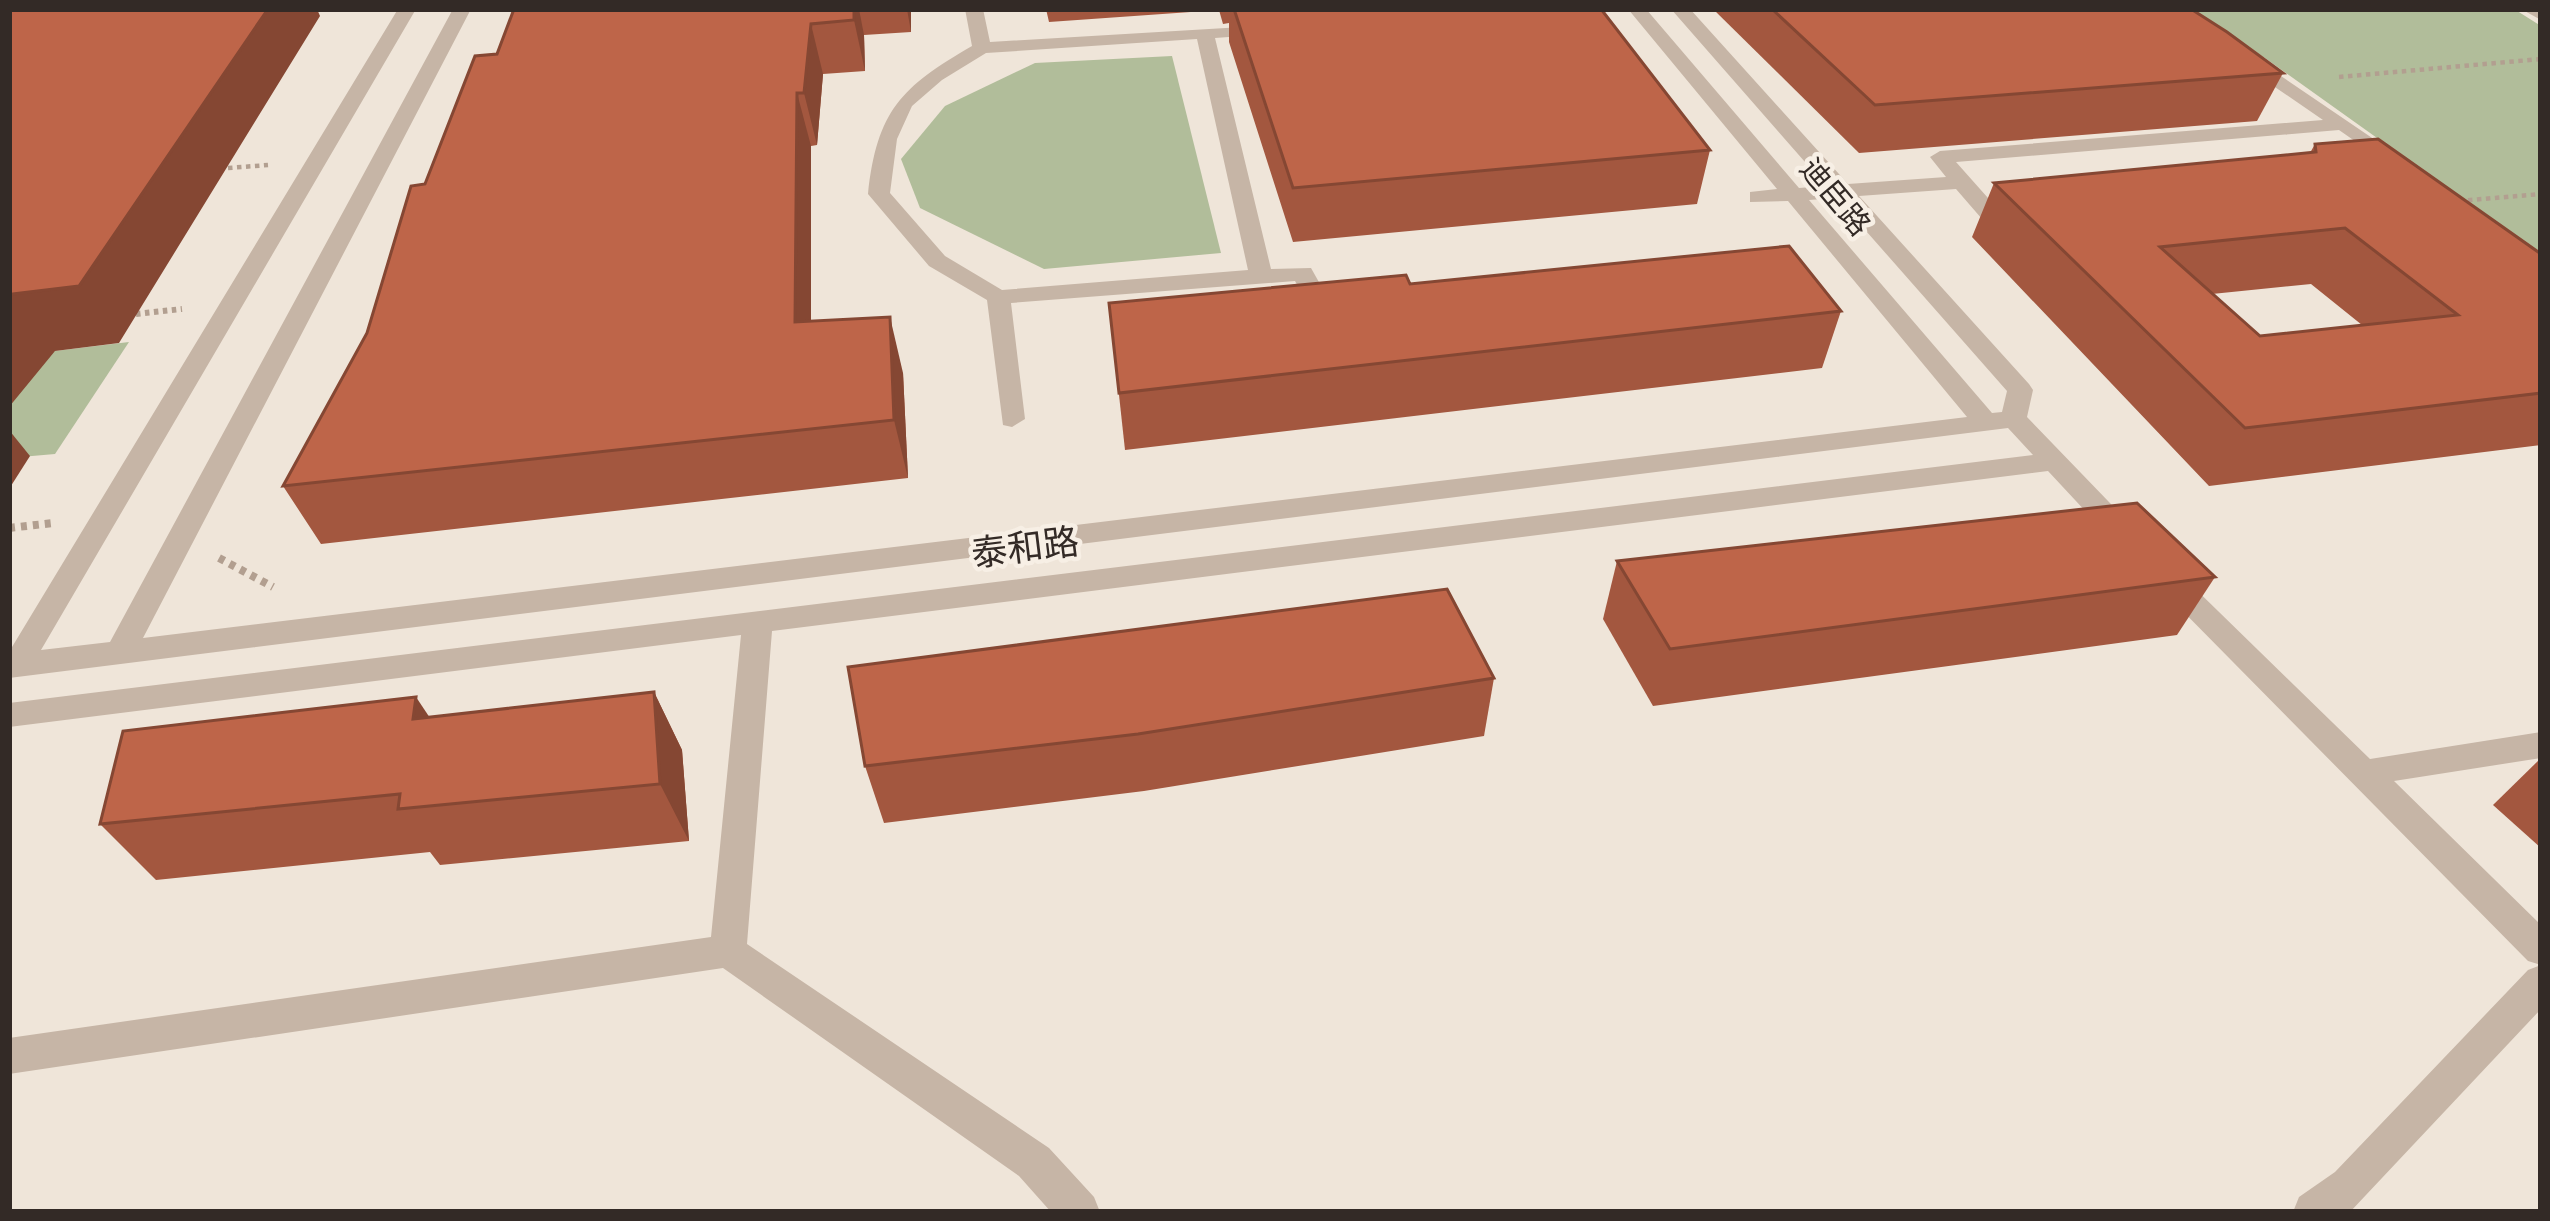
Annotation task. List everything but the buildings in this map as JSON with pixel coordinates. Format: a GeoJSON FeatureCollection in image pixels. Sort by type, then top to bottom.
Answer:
{"type":"FeatureCollection","features":[{"type":"Feature","properties":{"kind":"street"},"geometry":{"type":"LineString","coordinates":[[13,665],[406,9]]}},
{"type":"Feature","properties":{"kind":"street"},"geometry":{"type":"LineString","coordinates":[[120,652],[462,9]]}},
{"type":"Feature","properties":{"kind":"street"},"geometry":{"type":"LineString","coordinates":[[974,9],[982,48]]}},
{"type":"Feature","properties":{"kind":"street","name":"迪臣路"},"geometry":{"type":"LineString","coordinates":[[1637,9],[1793,194],[2000,421],[2020,390],[1680,9]]}},
{"type":"Feature","properties":{"kind":"street"},"geometry":{"type":"LineString","coordinates":[[2530,9],[2541,15]]}},
{"type":"Feature","properties":{"kind":"street"},"geometry":{"type":"LineString","coordinates":[[1297,27],[982,48],[920,84],[883,137],[879,194],[937,261],[998,297],[1303,273],[1321,308],[1368,304]]}},
{"type":"Feature","properties":{"kind":"street"},"geometry":{"type":"LineString","coordinates":[[1205,33],[1261,276]]}},
{"type":"Feature","properties":{"kind":"street"},"geometry":{"type":"LineString","coordinates":[[2227,46],[2455,202]]}},
{"type":"Feature","properties":{"kind":"street"},"geometry":{"type":"LineString","coordinates":[[2038,210],[1990,214],[1940,158],[2343,124]]}},
{"type":"Feature","properties":{"kind":"street"},"geometry":{"type":"LineString","coordinates":[[2369,179],[2416,175]]}},
{"type":"Feature","properties":{"kind":"street"},"geometry":{"type":"LineString","coordinates":[[1758,197],[1962,182]]}},
{"type":"Feature","properties":{"kind":"street"},"geometry":{"type":"LineString","coordinates":[[998,297],[1012,419]]}},
{"type":"Feature","properties":{"kind":"street"},"geometry":{"type":"LineString","coordinates":[[2000,421],[2050,462],[2541,949]]}},
{"type":"Feature","properties":{"kind":"street","name":"泰和路"},"geometry":{"type":"LineString","coordinates":[[13,665],[2000,421]]}},
{"type":"Feature","properties":{"kind":"street","name":"泰和路"},"geometry":{"type":"LineString","coordinates":[[9,715],[2050,462]]}},
{"type":"Feature","properties":{"kind":"street"},"geometry":{"type":"LineString","coordinates":[[728,951],[758,619]]}},
{"type":"Feature","properties":{"kind":"street"},"geometry":{"type":"LineString","coordinates":[[2363,773],[2541,745]]}},
{"type":"Feature","properties":{"kind":"street"},"geometry":{"type":"LineString","coordinates":[[9,1056],[728,951],[1034,1162],[1079,1212]]}},
{"type":"Feature","properties":{"kind":"street"},"geometry":{"type":"LineString","coordinates":[[2314,1212],[2350,1187],[2541,982]]}},
{"type":"Feature","properties":{"kind":"path"},"geometry":{"type":"LineString","coordinates":[[2282,82],[2541,59]]}},
{"type":"Feature","properties":{"kind":"path"},"geometry":{"type":"LineString","coordinates":[[228,168],[288,163]]}},
{"type":"Feature","properties":{"kind":"path"},"geometry":{"type":"LineString","coordinates":[[2455,202],[2541,194]]}},
{"type":"Feature","properties":{"kind":"path"},"geometry":{"type":"LineString","coordinates":[[136,314],[204,307]]}},
{"type":"Feature","properties":{"kind":"path"},"geometry":{"type":"LineString","coordinates":[[215,556],[268,588],[291,585]]}},
{"type":"Feature","properties":{"kind":"green space"},"geometry":{"type":"Polygon","coordinates":[[[2183,9],[2514,9],[2541,26],[2541,255],[2265,58],[2183,9]]]}},
{"type":"Feature","properties":{"kind":"green space"},"geometry":{"type":"Polygon","coordinates":[[[1172,56],[1221,253],[1044,269],[920,208],[901,159],[945,106],[1035,63],[1172,56]]]}},
{"type":"Feature","properties":{"kind":"green space"},"geometry":{"type":"Polygon","coordinates":[[[129,342],[55,454],[9,458],[9,370],[55,351],[129,342]]]}}]}
